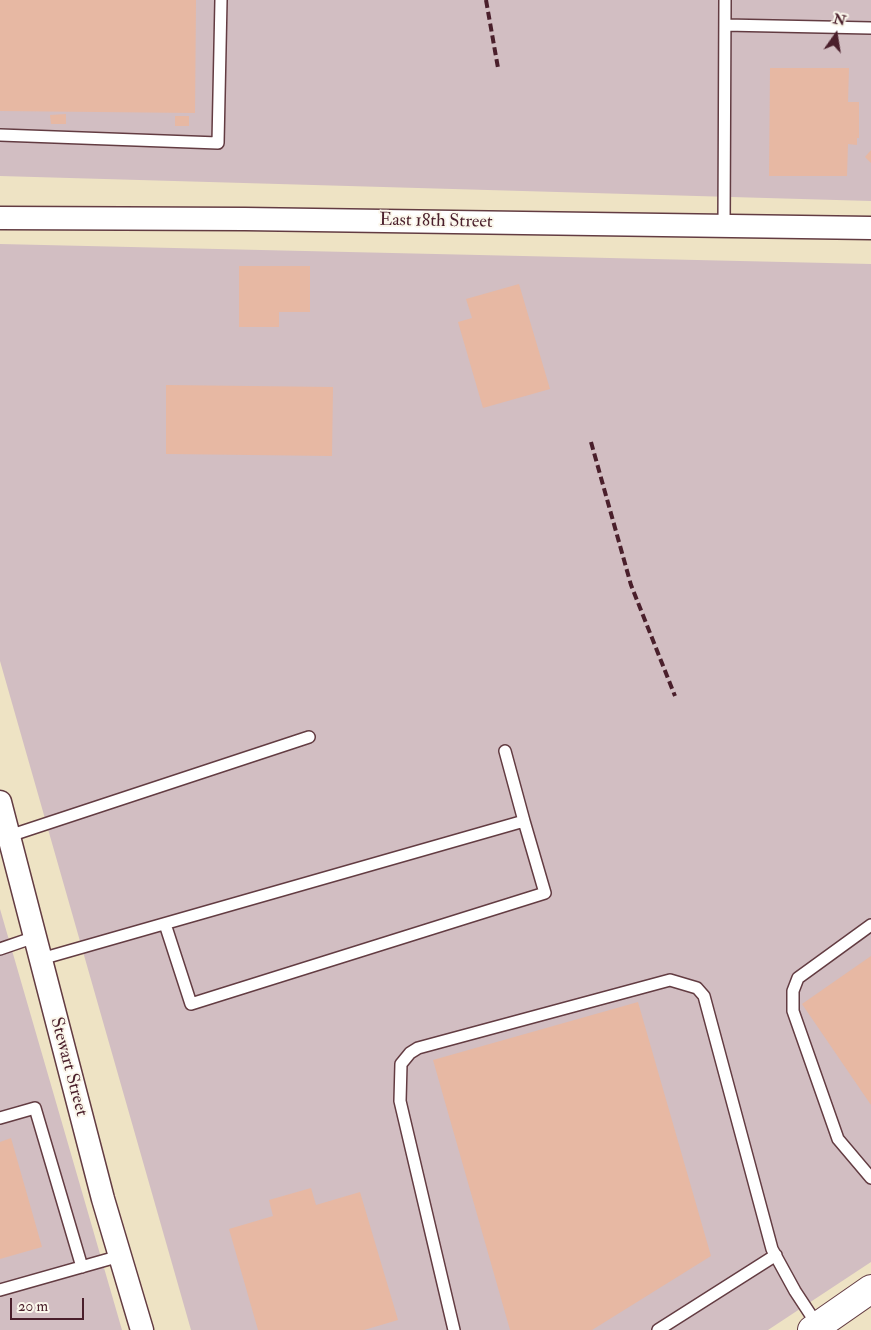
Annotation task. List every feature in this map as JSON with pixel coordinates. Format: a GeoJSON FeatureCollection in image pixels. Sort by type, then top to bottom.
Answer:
{"type":"FeatureCollection","features":[{"type":"Feature","properties":{"kind":"street","name":"East 18th Street"},"geometry":{"type":"LineString","coordinates":[[0,218],[245,219],[871,228]]}},
{"type":"Feature","properties":{"kind":"street","name":"Stewart Street"},"geometry":{"type":"LineString","coordinates":[[0,802],[40,959],[120,1256],[142,1330]]}},
{"type":"Feature","properties":{"kind":"street"},"geometry":{"type":"LineString","coordinates":[[815,1328],[871,1289]]}},
{"type":"Feature","properties":{"kind":"lane"},"geometry":{"type":"LineString","coordinates":[[0,135],[218,143],[221,0]]}},
{"type":"Feature","properties":{"kind":"lane"},"geometry":{"type":"LineString","coordinates":[[724,226],[725,0]]}},
{"type":"Feature","properties":{"kind":"lane"},"geometry":{"type":"LineString","coordinates":[[725,25],[871,28]]}},
{"type":"Feature","properties":{"kind":"lane"},"geometry":{"type":"LineString","coordinates":[[9,836],[309,738]]}},
{"type":"Feature","properties":{"kind":"lane"},"geometry":{"type":"LineString","coordinates":[[165,924],[191,1004],[545,893],[505,752]]}},
{"type":"Feature","properties":{"kind":"lane"},"geometry":{"type":"LineString","coordinates":[[40,959],[524,821]]}},
{"type":"Feature","properties":{"kind":"lane"},"geometry":{"type":"LineString","coordinates":[[871,925],[798,978],[794,991],[793,1011],[838,1140],[871,1178]]}},
{"type":"Feature","properties":{"kind":"lane"},"geometry":{"type":"LineString","coordinates":[[0,948],[35,937]]}},
{"type":"Feature","properties":{"kind":"lane"},"geometry":{"type":"LineString","coordinates":[[454,1330],[400,1101],[401,1064],[410,1053],[418,1048],[670,980],[696,988],[704,996],[776,1255],[815,1328]]}},
{"type":"Feature","properties":{"kind":"lane"},"geometry":{"type":"LineString","coordinates":[[0,1118],[35,1108],[82,1267]]}},
{"type":"Feature","properties":{"kind":"lane"},"geometry":{"type":"LineString","coordinates":[[658,1330],[776,1255]]}},
{"type":"Feature","properties":{"kind":"lane"},"geometry":{"type":"LineString","coordinates":[[0,1290],[120,1256]]}},
{"type":"Feature","properties":{"kind":"shaded area"},"geometry":{"type":"Polygon","coordinates":[[[0,0],[871,0],[871,201],[0,176],[0,0]]]}},
{"type":"Feature","properties":{"kind":"shaded area"},"geometry":{"type":"Polygon","coordinates":[[[0,244],[871,264],[871,1262],[768,1330],[191,1330],[0,661],[0,244]]]}},
{"type":"Feature","properties":{"kind":"shaded area"},"geometry":{"type":"Polygon","coordinates":[[[0,909],[122,1330],[0,1330],[0,909]]]}},
{"type":"Feature","properties":{"kind":"building"},"geometry":{"type":"Polygon","coordinates":[[[0,0],[196,0],[195,113],[0,111],[0,0]]]}},
{"type":"Feature","properties":{"kind":"building"},"geometry":{"type":"Polygon","coordinates":[[[770,68],[849,68],[848,102],[859,102],[859,138],[857,138],[857,145],[848,144],[847,176],[769,176],[770,68]]]}},
{"type":"Feature","properties":{"kind":"building"},"geometry":{"type":"Polygon","coordinates":[[[66,114],[66,124],[51,124],[50,115],[66,114]]]}},
{"type":"Feature","properties":{"kind":"building"},"geometry":{"type":"Polygon","coordinates":[[[175,116],[189,116],[189,126],[175,126],[175,116]]]}},
{"type":"Feature","properties":{"kind":"building"},"geometry":{"type":"Polygon","coordinates":[[[871,150],[871,163],[865,157],[871,150]]]}},
{"type":"Feature","properties":{"kind":"building"},"geometry":{"type":"Polygon","coordinates":[[[239,266],[310,266],[310,312],[279,312],[279,327],[239,327],[239,266]]]}},
{"type":"Feature","properties":{"kind":"building"},"geometry":{"type":"Polygon","coordinates":[[[519,284],[550,389],[483,408],[458,322],[472,318],[466,299],[519,284]]]}},
{"type":"Feature","properties":{"kind":"building"},"geometry":{"type":"Polygon","coordinates":[[[166,385],[333,387],[332,456],[166,454],[166,385]]]}},
{"type":"Feature","properties":{"kind":"building"},"geometry":{"type":"Polygon","coordinates":[[[871,956],[871,1105],[802,1004],[871,956]]]}},
{"type":"Feature","properties":{"kind":"building"},"geometry":{"type":"Polygon","coordinates":[[[638,1002],[711,1256],[592,1330],[510,1330],[433,1060],[638,1002]]]}},
{"type":"Feature","properties":{"kind":"building"},"geometry":{"type":"Polygon","coordinates":[[[11,1138],[42,1247],[0,1259],[0,1142],[11,1138]]]}},
{"type":"Feature","properties":{"kind":"building"},"geometry":{"type":"Polygon","coordinates":[[[311,1188],[316,1205],[360,1192],[398,1320],[364,1330],[258,1330],[229,1229],[273,1216],[269,1200],[311,1188]]]}},
{"type":"Feature","properties":{"kind":"railway"},"geometry":{"type":"LineString","coordinates":[[486,0],[498,68]]}},
{"type":"Feature","properties":{"kind":"railway"},"geometry":{"type":"LineString","coordinates":[[591,442],[631,585],[675,696]]}}]}
